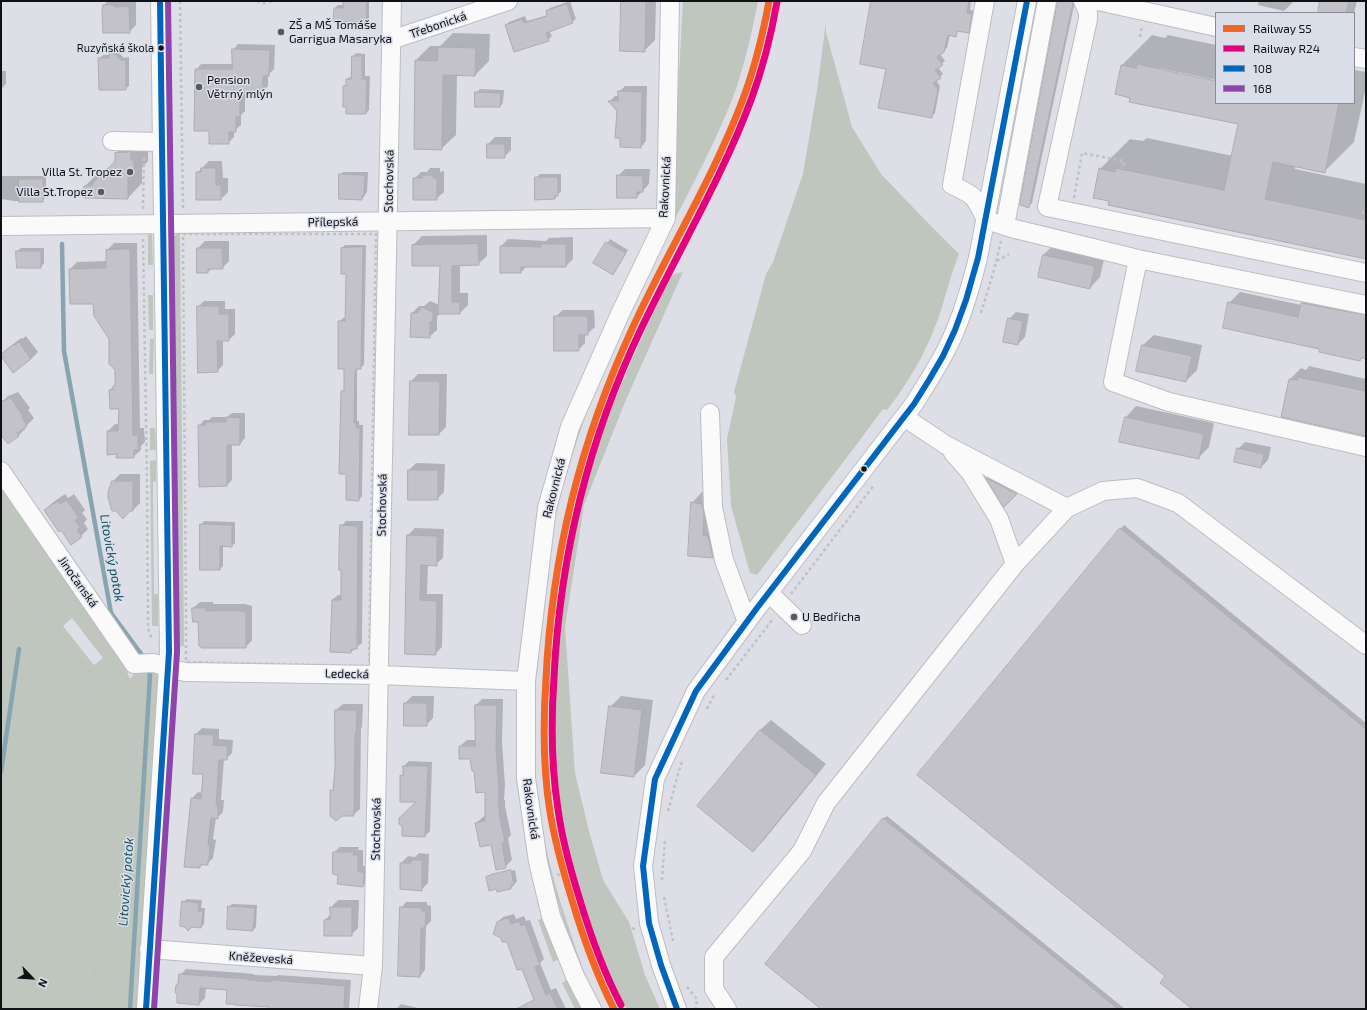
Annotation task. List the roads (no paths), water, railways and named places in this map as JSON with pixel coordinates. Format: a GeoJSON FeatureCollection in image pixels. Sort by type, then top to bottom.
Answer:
{"type":"FeatureCollection","features":[{"type":"Feature","properties":{"kind":"street"},"geometry":{"type":"LineString","coordinates":[[146,1009],[149,949],[149,665],[163,224],[160,1]]}},
{"type":"Feature","properties":{"kind":"street","name":"Stochovská"},"geometry":{"type":"LineString","coordinates":[[368,1009],[374,966],[379,675],[382,228],[392,40],[392,1]]}},
{"type":"Feature","properties":{"kind":"street","name":"Třebonická"},"geometry":{"type":"LineString","coordinates":[[392,40],[508,1]]}},
{"type":"Feature","properties":{"kind":"street","name":"Rakovnická"},"geometry":{"type":"LineString","coordinates":[[592,1009],[575,976],[552,916],[538,862],[526,778],[526,681],[547,508],[570,427],[620,314],[666,218],[670,1]]}},
{"type":"Feature","properties":{"kind":"street"},"geometry":{"type":"LineString","coordinates":[[985,1],[952,185],[969,193],[977,200],[986,220],[1138,259],[1366,305]]}},
{"type":"Feature","properties":{"kind":"street"},"geometry":{"type":"LineString","coordinates":[[677,1009],[661,965],[649,923],[643,866],[655,779],[696,691],[914,404],[933,375],[951,340],[967,300],[978,258],[1027,1]]}},
{"type":"Feature","properties":{"kind":"street"},"geometry":{"type":"LineString","coordinates":[[1005,226],[1047,1]]}},
{"type":"Feature","properties":{"kind":"street"},"geometry":{"type":"LineString","coordinates":[[1215,27],[1114,15],[1090,5],[1047,207],[1366,273]]}},
{"type":"Feature","properties":{"kind":"street"},"geometry":{"type":"LineString","coordinates":[[1355,57],[1366,59]]}},
{"type":"Feature","properties":{"kind":"street"},"geometry":{"type":"LineString","coordinates":[[112,141],[162,142]]}},
{"type":"Feature","properties":{"kind":"street","name":"Přílepská"},"geometry":{"type":"LineString","coordinates":[[1,226],[163,224],[382,228],[666,218]]}},
{"type":"Feature","properties":{"kind":"street"},"geometry":{"type":"LineString","coordinates":[[1138,259],[1113,382],[1169,402],[1366,447]]}},
{"type":"Feature","properties":{"kind":"street"},"geometry":{"type":"LineString","coordinates":[[710,414],[713,507],[724,560],[747,622]]}},
{"type":"Feature","properties":{"kind":"street"},"geometry":{"type":"LineString","coordinates":[[904,417],[946,445],[1067,508]]}},
{"type":"Feature","properties":{"kind":"street"},"geometry":{"type":"LineString","coordinates":[[946,445],[970,472],[999,519],[1015,564]]}},
{"type":"Feature","properties":{"kind":"street","name":"Jinočanská"},"geometry":{"type":"LineString","coordinates":[[1,471],[149,665]]}},
{"type":"Feature","properties":{"kind":"street"},"geometry":{"type":"LineString","coordinates":[[727,1009],[714,989],[714,957],[802,851],[826,803],[1015,564],[1067,508],[1103,491],[1138,488],[1178,503],[1366,646]]}},
{"type":"Feature","properties":{"kind":"street"},"geometry":{"type":"LineString","coordinates":[[769,593],[802,625]]}},
{"type":"Feature","properties":{"kind":"street","name":"Ledecká"},"geometry":{"type":"LineString","coordinates":[[149,665],[185,672],[379,675],[433,683],[526,681]]}},
{"type":"Feature","properties":{"kind":"street","name":"Kněževeská"},"geometry":{"type":"LineString","coordinates":[[149,949],[374,966]]}},
{"type":"Feature","properties":{"kind":"waterway","name":"Litovický potok"},"geometry":{"type":"LineString","coordinates":[[62,244],[64,351],[111,613],[144,659]]}},
{"type":"Feature","properties":{"kind":"waterway"},"geometry":{"type":"LineString","coordinates":[[1,772],[19,649]]}},
{"type":"Feature","properties":{"kind":"waterway","name":"Litovický potok"},"geometry":{"type":"LineString","coordinates":[[130,1009],[150,675],[148,668]]}},
{"type":"Feature","properties":{"kind":"rail line","name":"S5"},"geometry":{"type":"LineString","coordinates":[[614,1009],[590,955],[581,928],[554,834],[550,812],[544,746],[544,712],[549,633],[555,588],[562,544],[572,500],[597,414],[632,329],[704,187],[731,129],[755,63],[769,1]]}},
{"type":"Feature","properties":{"kind":"rail line","name":"R24"},"geometry":{"type":"LineString","coordinates":[[621,1005],[614,992],[592,938],[572,875],[564,842],[556,792],[552,743],[552,710],[557,632],[563,587],[570,542],[580,498],[606,412],[641,329],[727,158],[751,100],[763,64],[777,2]]}},
{"type":"Feature","properties":{"kind":"place","name":"ZŠ a MŠ Tomáše Garrigua Masaryka"},"geometry":{"type":"Point","coordinates":[281,32]}},
{"type":"Feature","properties":{"kind":"place","name":"Ruzyňská škola"},"geometry":{"type":"Point","coordinates":[161,48]}},
{"type":"Feature","properties":{"kind":"place","name":"Pension Větrný mlýn"},"geometry":{"type":"Point","coordinates":[199,87]}},
{"type":"Feature","properties":{"kind":"place","name":"Villa St. Tropez"},"geometry":{"type":"Point","coordinates":[130,172]}},
{"type":"Feature","properties":{"kind":"place","name":"Villa St.Tropez"},"geometry":{"type":"Point","coordinates":[101,192]}},
{"type":"Feature","properties":{"kind":"place","name":"U Bedřicha"},"geometry":{"type":"Point","coordinates":[794,617]}}]}
